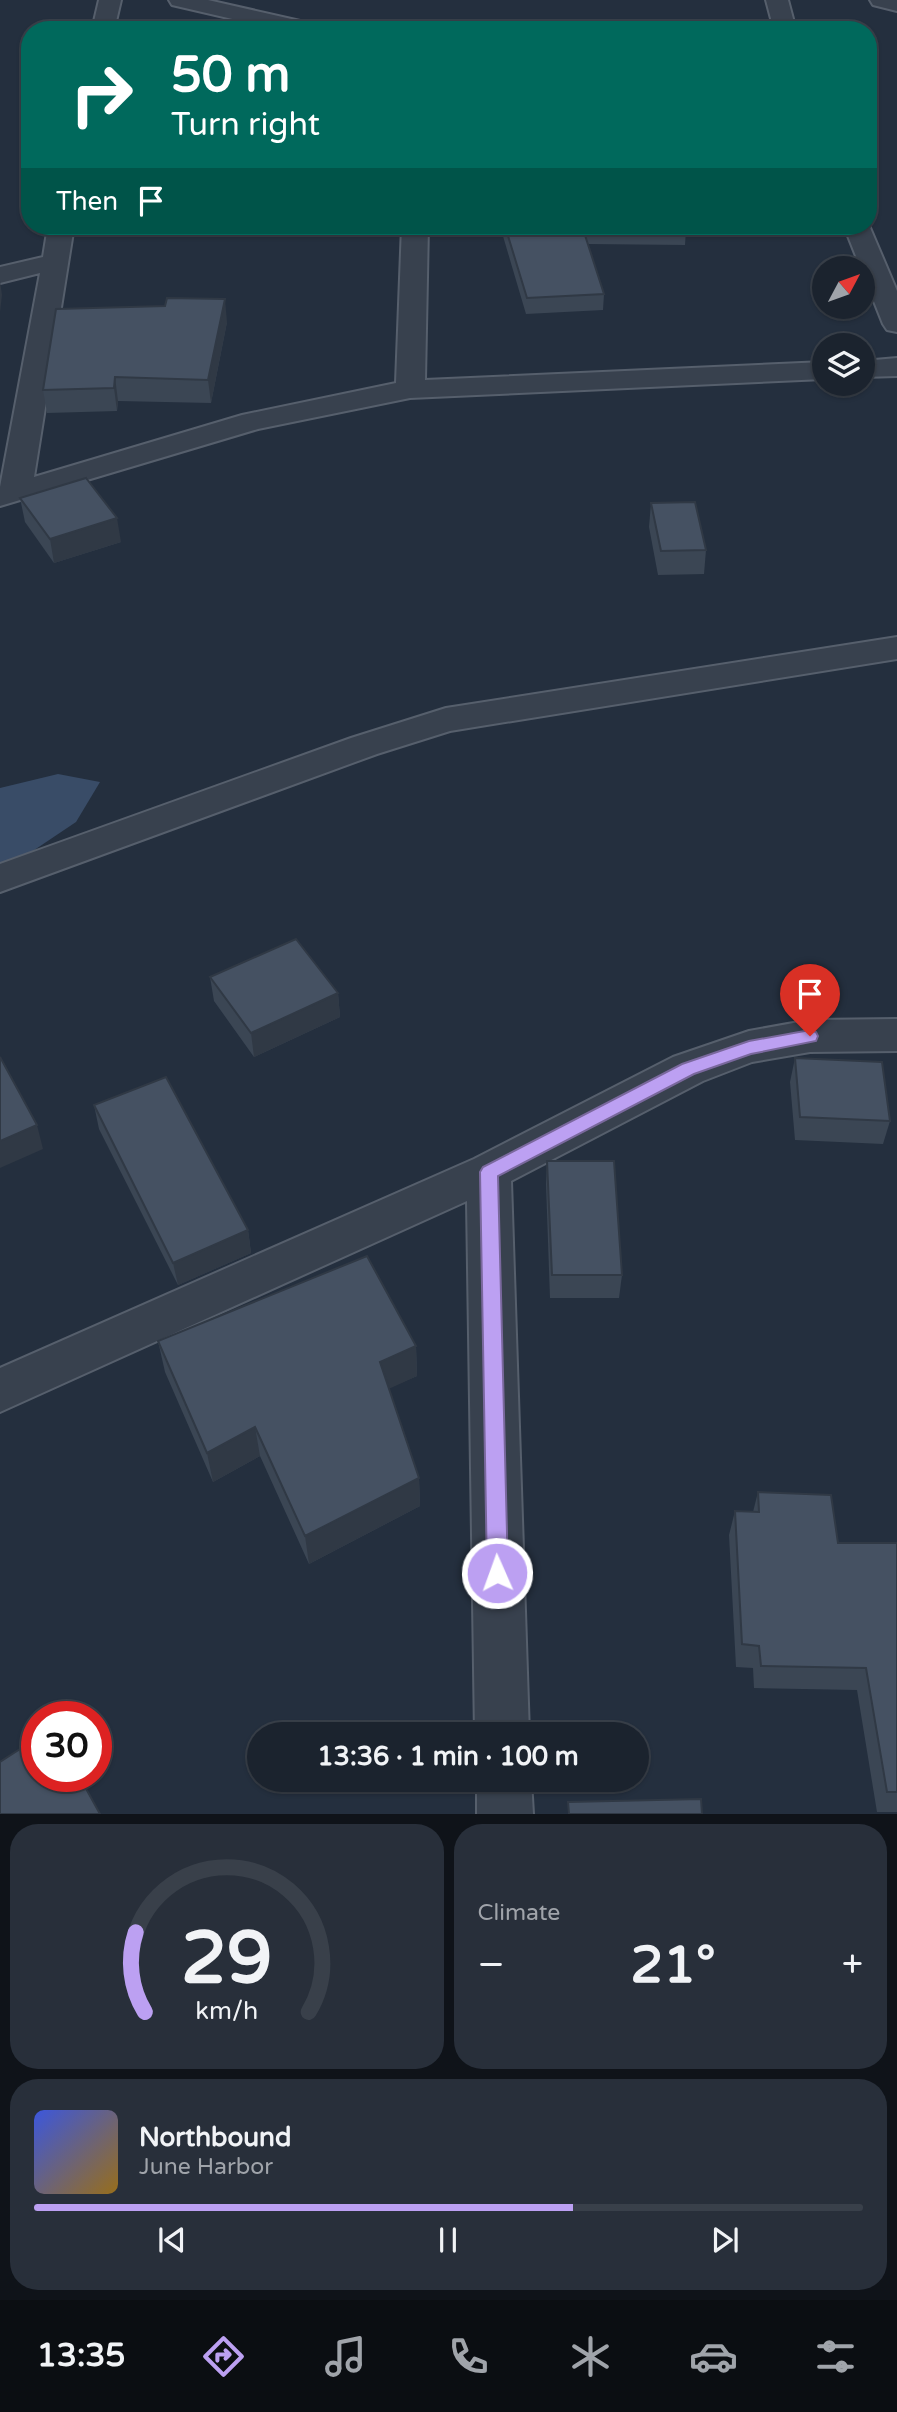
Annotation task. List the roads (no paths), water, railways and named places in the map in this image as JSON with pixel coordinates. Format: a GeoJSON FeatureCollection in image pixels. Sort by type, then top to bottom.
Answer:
{"type":"FeatureCollection","features":[{"type":"Feature","properties":{"kind":"street"},"geometry":{"type":"LineString","coordinates":[[105,21],[110,0]]}},
{"type":"Feature","properties":{"kind":"street"},"geometry":{"type":"LineString","coordinates":[[180,0],[271,21]]}},
{"type":"Feature","properties":{"kind":"street"},"geometry":{"type":"LineString","coordinates":[[777,0],[783,21]]}},
{"type":"Feature","properties":{"kind":"street"},"geometry":{"type":"LineString","coordinates":[[881,0],[897,5]]}},
{"type":"Feature","properties":{"kind":"street"},"geometry":{"type":"LineString","coordinates":[[59,235],[8,494],[252,421],[410,389],[812,371]]}},
{"type":"Feature","properties":{"kind":"street"},"geometry":{"type":"LineString","coordinates":[[410,389],[415,235]]}},
{"type":"Feature","properties":{"kind":"street"},"geometry":{"type":"LineString","coordinates":[[861,235],[897,324]]}},
{"type":"Feature","properties":{"kind":"street"},"geometry":{"type":"LineString","coordinates":[[0,275],[54,262]]}},
{"type":"Feature","properties":{"kind":"street"},"geometry":{"type":"LineString","coordinates":[[875,368],[897,367]]}},
{"type":"Feature","properties":{"kind":"street"},"geometry":{"type":"LineString","coordinates":[[0,878],[364,746],[446,720],[897,648]]}},
{"type":"Feature","properties":{"kind":"street"},"geometry":{"type":"LineString","coordinates":[[0,1391],[489,1172],[688,1069],[749,1047],[810,1036],[897,1035]]}},
{"type":"Feature","properties":{"kind":"street"},"geometry":{"type":"LineString","coordinates":[[489,1172],[493,1439],[502,1722]]}},
{"type":"Feature","properties":{"kind":"street"},"geometry":{"type":"LineString","coordinates":[[504,1792],[505,1814]]}},
{"type":"Feature","properties":{"kind":"water"},"geometry":{"type":"Polygon","coordinates":[[[58,774],[100,782],[76,822],[0,873],[0,788],[58,774]]]}}]}
